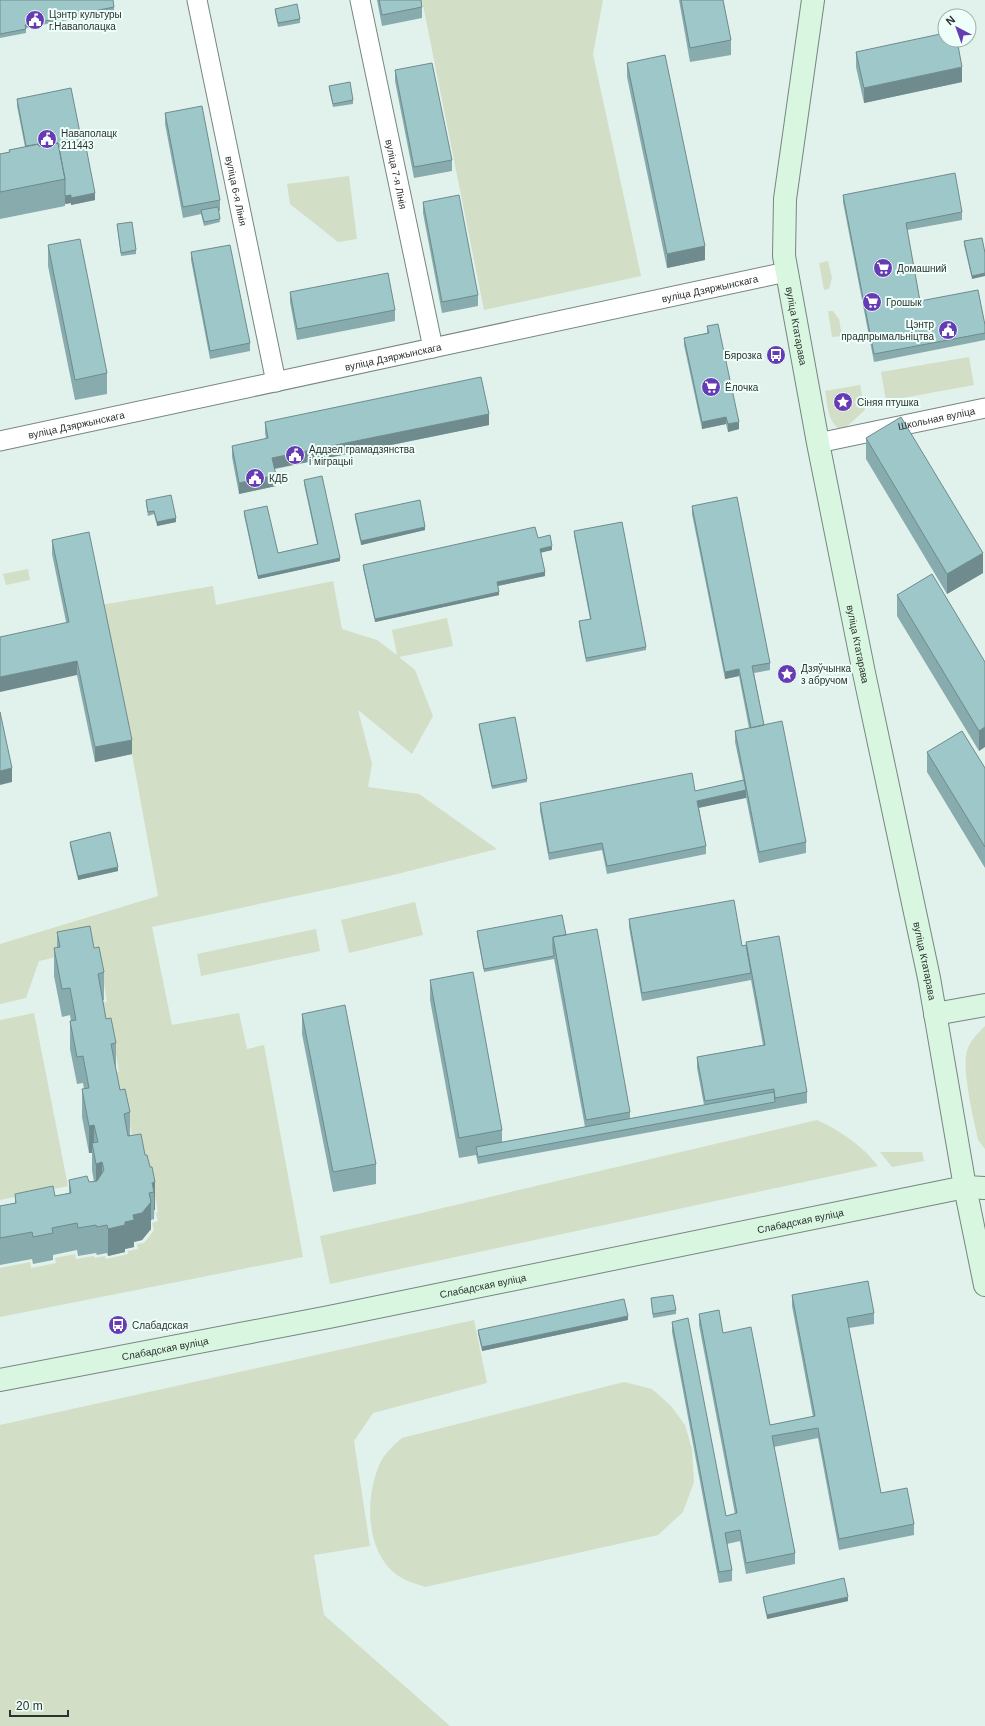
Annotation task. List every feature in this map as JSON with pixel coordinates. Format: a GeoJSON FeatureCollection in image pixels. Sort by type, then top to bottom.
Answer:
{"type":"FeatureCollection","features":[{"type":"Feature","properties":{"kind":"main road","name":"вуліца Ктатарава"},"geometry":{"type":"LineString","coordinates":[[813,0],[786,199],[784,256],[786,272],[818,443],[867,688],[935,1014],[975,1187],[985,1285]]}},
{"type":"Feature","properties":{"kind":"main road"},"geometry":{"type":"LineString","coordinates":[[935,1014],[985,1005]]}},
{"type":"Feature","properties":{"kind":"main road","name":"Слабадская вуліца"},"geometry":{"type":"LineString","coordinates":[[0,1380],[328,1317],[975,1187]]}},
{"type":"Feature","properties":{"kind":"street","name":"вуліца 6-я Лінія"},"geometry":{"type":"LineString","coordinates":[[197,0],[276,382]]}},
{"type":"Feature","properties":{"kind":"street","name":"вуліца 7-я Лінія"},"geometry":{"type":"LineString","coordinates":[[360,0],[433,348]]}},
{"type":"Feature","properties":{"kind":"street","name":"вуліца Дзяржынскага"},"geometry":{"type":"LineString","coordinates":[[0,441],[786,272]]}},
{"type":"Feature","properties":{"kind":"street","name":"Школьная вуліца"},"geometry":{"type":"LineString","coordinates":[[818,443],[985,408]]}},
{"type":"Feature","properties":{"kind":"green space"},"geometry":{"type":"Polygon","coordinates":[[[422,0],[603,0],[593,54],[641,276],[484,310],[422,0]]]}},
{"type":"Feature","properties":{"kind":"green space"},"geometry":{"type":"Polygon","coordinates":[[[349,176],[357,239],[338,242],[290,204],[287,184],[349,176]]]}},
{"type":"Feature","properties":{"kind":"green space"},"geometry":{"type":"Polygon","coordinates":[[[828,261],[832,278],[829,289],[824,290],[819,263],[828,261]]]}},
{"type":"Feature","properties":{"kind":"green space"},"geometry":{"type":"Polygon","coordinates":[[[828,311],[833,311],[839,319],[842,336],[832,337],[828,311]]]}},
{"type":"Feature","properties":{"kind":"green space"},"geometry":{"type":"Polygon","coordinates":[[[969,357],[974,385],[886,401],[881,372],[969,357]]]}},
{"type":"Feature","properties":{"kind":"green space"},"geometry":{"type":"Polygon","coordinates":[[[860,385],[865,410],[843,430],[834,424],[831,419],[825,391],[860,385]]]}},
{"type":"Feature","properties":{"kind":"green space"},"geometry":{"type":"Polygon","coordinates":[[[28,569],[30,580],[6,585],[3,574],[28,569]]]}},
{"type":"Feature","properties":{"kind":"green space"},"geometry":{"type":"Polygon","coordinates":[[[333,581],[342,629],[377,640],[397,655],[392,630],[447,618],[453,646],[399,657],[415,670],[433,716],[412,754],[358,710],[372,764],[368,787],[419,794],[497,849],[385,877],[152,927],[172,1025],[239,1013],[247,1049],[264,1045],[303,1257],[0,1317],[0,1268],[30,1262],[31,1268],[56,1263],[55,1258],[75,1254],[76,1259],[105,1256],[106,1259],[128,1254],[128,1251],[138,1249],[137,1244],[144,1243],[154,1230],[152,1223],[158,1221],[154,1191],[133,1142],[128,1113],[122,1114],[114,1073],[119,1072],[114,1042],[101,1003],[107,1002],[102,971],[56,957],[39,961],[26,998],[0,1004],[0,944],[158,896],[132,754],[101,605],[213,586],[216,605],[333,581]]]}},
{"type":"Feature","properties":{"kind":"green space"},"geometry":{"type":"Polygon","coordinates":[[[415,902],[423,935],[349,953],[341,920],[415,902]]]}},
{"type":"Feature","properties":{"kind":"green space"},"geometry":{"type":"Polygon","coordinates":[[[316,929],[320,951],[201,976],[197,954],[316,929]]]}},
{"type":"Feature","properties":{"kind":"green space"},"geometry":{"type":"Polygon","coordinates":[[[34,1013],[68,1186],[0,1200],[0,1020],[34,1013]]]}},
{"type":"Feature","properties":{"kind":"green space"},"geometry":{"type":"Polygon","coordinates":[[[985,1026],[985,1149],[978,1140],[968,1092],[966,1056],[973,1039],[985,1026]]]}},
{"type":"Feature","properties":{"kind":"green space"},"geometry":{"type":"Polygon","coordinates":[[[817,1120],[858,1145],[878,1166],[330,1284],[320,1236],[817,1120]]]}},
{"type":"Feature","properties":{"kind":"green space"},"geometry":{"type":"Polygon","coordinates":[[[880,1152],[922,1152],[924,1161],[892,1167],[880,1152]]]}},
{"type":"Feature","properties":{"kind":"green space"},"geometry":{"type":"Polygon","coordinates":[[[474,1320],[487,1383],[373,1413],[354,1441],[370,1546],[314,1555],[324,1615],[450,1726],[0,1726],[0,1425],[474,1320]]]}},
{"type":"Feature","properties":{"kind":"green space"},"geometry":{"type":"Polygon","coordinates":[[[624,1382],[652,1389],[671,1406],[685,1425],[692,1449],[694,1482],[683,1512],[658,1535],[425,1587],[407,1581],[387,1566],[374,1541],[370,1513],[371,1498],[373,1484],[381,1461],[390,1449],[402,1438],[624,1382]]]}},
{"type":"Feature","properties":{"kind":"building","name":"Цэнтр культуры г.Наваполацка"},"geometry":{"type":"Polygon","coordinates":[[[0,0],[113,0],[114,7],[25,25],[26,29],[0,34],[0,0]]]}},
{"type":"Feature","properties":{"kind":"building"},"geometry":{"type":"Polygon","coordinates":[[[379,0],[421,0],[422,7],[382,15],[379,0]]]}},
{"type":"Feature","properties":{"kind":"building"},"geometry":{"type":"Polygon","coordinates":[[[681,0],[723,0],[731,40],[690,48],[681,0]]]}},
{"type":"Feature","properties":{"kind":"building"},"geometry":{"type":"Polygon","coordinates":[[[297,4],[300,19],[278,23],[275,9],[297,4]]]}},
{"type":"Feature","properties":{"kind":"building"},"geometry":{"type":"Polygon","coordinates":[[[937,35],[937,48],[958,48],[962,67],[864,88],[856,52],[937,35]]]}},
{"type":"Feature","properties":{"kind":"building"},"geometry":{"type":"Polygon","coordinates":[[[665,55],[705,246],[667,254],[627,63],[665,55]]]}},
{"type":"Feature","properties":{"kind":"building"},"geometry":{"type":"Polygon","coordinates":[[[432,63],[452,160],[414,167],[395,70],[432,63]]]}},
{"type":"Feature","properties":{"kind":"building"},"geometry":{"type":"Polygon","coordinates":[[[350,82],[353,100],[333,104],[329,86],[350,82]]]}},
{"type":"Feature","properties":{"kind":"building"},"geometry":{"type":"Polygon","coordinates":[[[71,88],[81,138],[84,137],[95,193],[71,198],[71,195],[65,196],[65,179],[58,143],[39,146],[39,144],[26,146],[17,99],[71,88]]]}},
{"type":"Feature","properties":{"kind":"building"},"geometry":{"type":"Polygon","coordinates":[[[202,106],[220,200],[183,207],[165,113],[202,106]]]}},
{"type":"Feature","properties":{"kind":"building"},"geometry":{"type":"Polygon","coordinates":[[[58,143],[65,179],[0,192],[0,154],[10,152],[9,150],[39,144],[39,146],[58,143]]]}},
{"type":"Feature","properties":{"kind":"building"},"geometry":{"type":"Polygon","coordinates":[[[955,173],[962,212],[906,223],[920,301],[978,290],[985,325],[985,333],[874,354],[843,195],[955,173]]]}},
{"type":"Feature","properties":{"kind":"building"},"geometry":{"type":"Polygon","coordinates":[[[459,195],[478,295],[442,302],[423,202],[459,195]]]}},
{"type":"Feature","properties":{"kind":"building"},"geometry":{"type":"Polygon","coordinates":[[[218,207],[220,219],[204,222],[201,210],[218,207]]]}},
{"type":"Feature","properties":{"kind":"building"},"geometry":{"type":"Polygon","coordinates":[[[132,222],[136,250],[121,253],[117,224],[132,222]]]}},
{"type":"Feature","properties":{"kind":"building"},"geometry":{"type":"Polygon","coordinates":[[[982,238],[985,253],[985,273],[972,276],[964,241],[982,238]]]}},
{"type":"Feature","properties":{"kind":"building"},"geometry":{"type":"Polygon","coordinates":[[[80,239],[107,373],[75,380],[48,245],[80,239]]]}},
{"type":"Feature","properties":{"kind":"building"},"geometry":{"type":"Polygon","coordinates":[[[230,245],[250,343],[210,351],[191,252],[230,245]]]}},
{"type":"Feature","properties":{"kind":"building"},"geometry":{"type":"Polygon","coordinates":[[[388,273],[395,310],[297,329],[290,292],[388,273]]]}},
{"type":"Feature","properties":{"kind":"building"},"geometry":{"type":"Polygon","coordinates":[[[718,324],[739,422],[728,424],[726,417],[702,422],[684,338],[709,333],[707,326],[718,324]]]}},
{"type":"Feature","properties":{"kind":"building"},"geometry":{"type":"Polygon","coordinates":[[[481,377],[489,414],[272,458],[276,475],[239,483],[232,446],[268,438],[265,422],[481,377]]]}},
{"type":"Feature","properties":{"kind":"building"},"geometry":{"type":"Polygon","coordinates":[[[901,417],[983,553],[947,574],[866,438],[901,417]]]}},
{"type":"Feature","properties":{"kind":"building"},"geometry":{"type":"Polygon","coordinates":[[[322,476],[340,558],[258,576],[244,511],[267,506],[278,553],[318,544],[304,480],[322,476]]]}},
{"type":"Feature","properties":{"kind":"building"},"geometry":{"type":"Polygon","coordinates":[[[171,495],[176,518],[157,522],[154,511],[148,512],[146,500],[171,495]]]}},
{"type":"Feature","properties":{"kind":"building"},"geometry":{"type":"Polygon","coordinates":[[[737,497],[770,663],[752,666],[764,725],[751,728],[739,669],[725,672],[692,506],[737,497]]]}},
{"type":"Feature","properties":{"kind":"building"},"geometry":{"type":"Polygon","coordinates":[[[420,500],[425,527],[361,541],[355,514],[420,500]]]}},
{"type":"Feature","properties":{"kind":"building"},"geometry":{"type":"Polygon","coordinates":[[[622,522],[646,647],[586,658],[579,621],[591,619],[574,531],[622,522]]]}},
{"type":"Feature","properties":{"kind":"building"},"geometry":{"type":"Polygon","coordinates":[[[535,527],[538,538],[550,535],[552,546],[540,549],[545,572],[497,582],[499,592],[375,619],[363,565],[535,527]]]}},
{"type":"Feature","properties":{"kind":"building"},"geometry":{"type":"Polygon","coordinates":[[[89,532],[132,740],[95,747],[77,661],[0,677],[0,637],[69,622],[52,540],[89,532]]]}},
{"type":"Feature","properties":{"kind":"building"},"geometry":{"type":"Polygon","coordinates":[[[932,574],[985,662],[985,727],[979,731],[897,595],[932,574]]]}},
{"type":"Feature","properties":{"kind":"building"},"geometry":{"type":"Polygon","coordinates":[[[0,712],[12,768],[0,771],[0,712]]]}},
{"type":"Feature","properties":{"kind":"building"},"geometry":{"type":"Polygon","coordinates":[[[515,717],[527,779],[492,786],[479,724],[515,717]]]}},
{"type":"Feature","properties":{"kind":"building"},"geometry":{"type":"Polygon","coordinates":[[[782,721],[806,842],[759,852],[735,731],[782,721]]]}},
{"type":"Feature","properties":{"kind":"building"},"geometry":{"type":"Polygon","coordinates":[[[962,731],[985,768],[985,847],[927,752],[962,731]]]}},
{"type":"Feature","properties":{"kind":"building"},"geometry":{"type":"Polygon","coordinates":[[[692,773],[695,791],[744,780],[746,790],[697,801],[706,846],[607,866],[602,843],[549,853],[540,803],[692,773]]]}},
{"type":"Feature","properties":{"kind":"building"},"geometry":{"type":"Polygon","coordinates":[[[110,832],[118,867],[78,876],[70,842],[110,832]]]}},
{"type":"Feature","properties":{"kind":"building"},"geometry":{"type":"Polygon","coordinates":[[[734,900],[742,946],[746,945],[751,973],[642,993],[629,919],[734,900]]]}},
{"type":"Feature","properties":{"kind":"building"},"geometry":{"type":"Polygon","coordinates":[[[562,915],[566,935],[553,937],[554,956],[484,969],[477,931],[562,915]]]}},
{"type":"Feature","properties":{"kind":"building"},"geometry":{"type":"Polygon","coordinates":[[[90,926],[94,948],[99,947],[104,972],[98,974],[106,1019],[111,1018],[116,1043],[111,1044],[120,1090],[125,1089],[130,1112],[124,1114],[128,1136],[141,1134],[145,1155],[147,1155],[150,1167],[152,1167],[155,1182],[152,1183],[154,1192],[149,1193],[151,1202],[142,1213],[133,1215],[134,1220],[125,1222],[125,1225],[108,1229],[107,1225],[78,1228],[77,1223],[52,1228],[53,1233],[33,1237],[32,1232],[0,1238],[0,1206],[16,1203],[15,1194],[53,1186],[55,1196],[71,1193],[69,1180],[87,1176],[89,1182],[97,1181],[104,1170],[102,1162],[96,1164],[92,1143],[98,1142],[94,1125],[89,1126],[82,1089],[89,1088],[83,1056],[77,1057],[70,1021],[76,1020],[70,988],[62,989],[54,948],[60,947],[57,932],[90,926]]]}},
{"type":"Feature","properties":{"kind":"building"},"geometry":{"type":"Polygon","coordinates":[[[597,929],[630,1112],[586,1120],[553,937],[597,929]]]}},
{"type":"Feature","properties":{"kind":"building"},"geometry":{"type":"Polygon","coordinates":[[[779,936],[807,1092],[775,1098],[774,1089],[705,1101],[697,1057],[765,1045],[746,942],[779,936]]]}},
{"type":"Feature","properties":{"kind":"building"},"geometry":{"type":"Polygon","coordinates":[[[473,972],[502,1130],[459,1138],[430,980],[473,972]]]}},
{"type":"Feature","properties":{"kind":"building"},"geometry":{"type":"Polygon","coordinates":[[[345,1005],[376,1164],[333,1172],[302,1014],[345,1005]]]}},
{"type":"Feature","properties":{"kind":"building"},"geometry":{"type":"Polygon","coordinates":[[[774,1092],[775,1102],[478,1157],[476,1147],[774,1092]]]}},
{"type":"Feature","properties":{"kind":"building"},"geometry":{"type":"Polygon","coordinates":[[[868,1281],[874,1313],[847,1318],[881,1493],[907,1488],[914,1524],[839,1539],[818,1428],[772,1436],[795,1553],[746,1563],[740,1530],[725,1533],[732,1570],[719,1572],[672,1322],[688,1318],[726,1516],[737,1513],[699,1314],[719,1310],[723,1333],[751,1327],[770,1425],[815,1416],[792,1295],[868,1281]]]}},
{"type":"Feature","properties":{"kind":"building"},"geometry":{"type":"Polygon","coordinates":[[[673,1295],[676,1310],[653,1314],[651,1298],[673,1295]]]}},
{"type":"Feature","properties":{"kind":"building"},"geometry":{"type":"Polygon","coordinates":[[[624,1299],[628,1316],[482,1347],[478,1330],[624,1299]]]}},
{"type":"Feature","properties":{"kind":"building"},"geometry":{"type":"Polygon","coordinates":[[[844,1578],[848,1597],[767,1615],[763,1597],[844,1578]]]}},
{"type":"Feature","properties":{"kind":"place","name":"Цэнтр культуры г.Наваполацка"},"geometry":{"type":"Point","coordinates":[35,20]}},
{"type":"Feature","properties":{"kind":"place","name":"Наваполацк 211443"},"geometry":{"type":"Point","coordinates":[47,139]}},
{"type":"Feature","properties":{"kind":"place","name":"Домашний"},"geometry":{"type":"Point","coordinates":[883,268]}},
{"type":"Feature","properties":{"kind":"place","name":"Грошык"},"geometry":{"type":"Point","coordinates":[872,302]}},
{"type":"Feature","properties":{"kind":"place","name":"Цэнтр прадпрымальніцтва"},"geometry":{"type":"Point","coordinates":[948,330]}},
{"type":"Feature","properties":{"kind":"place","name":"Бярозка"},"geometry":{"type":"Point","coordinates":[776,355]}},
{"type":"Feature","properties":{"kind":"place","name":"Ёлочка"},"geometry":{"type":"Point","coordinates":[711,387]}},
{"type":"Feature","properties":{"kind":"place","name":"Сіняя птушка"},"geometry":{"type":"Point","coordinates":[843,402]}},
{"type":"Feature","properties":{"kind":"place","name":"Аддзел грамадзянства і міграцыі"},"geometry":{"type":"Point","coordinates":[295,455]}},
{"type":"Feature","properties":{"kind":"place","name":"КДБ"},"geometry":{"type":"Point","coordinates":[255,478]}},
{"type":"Feature","properties":{"kind":"place","name":"Дзяўчынка з абручом"},"geometry":{"type":"Point","coordinates":[787,674]}},
{"type":"Feature","properties":{"kind":"place","name":"Слабадская"},"geometry":{"type":"Point","coordinates":[118,1325]}}]}
